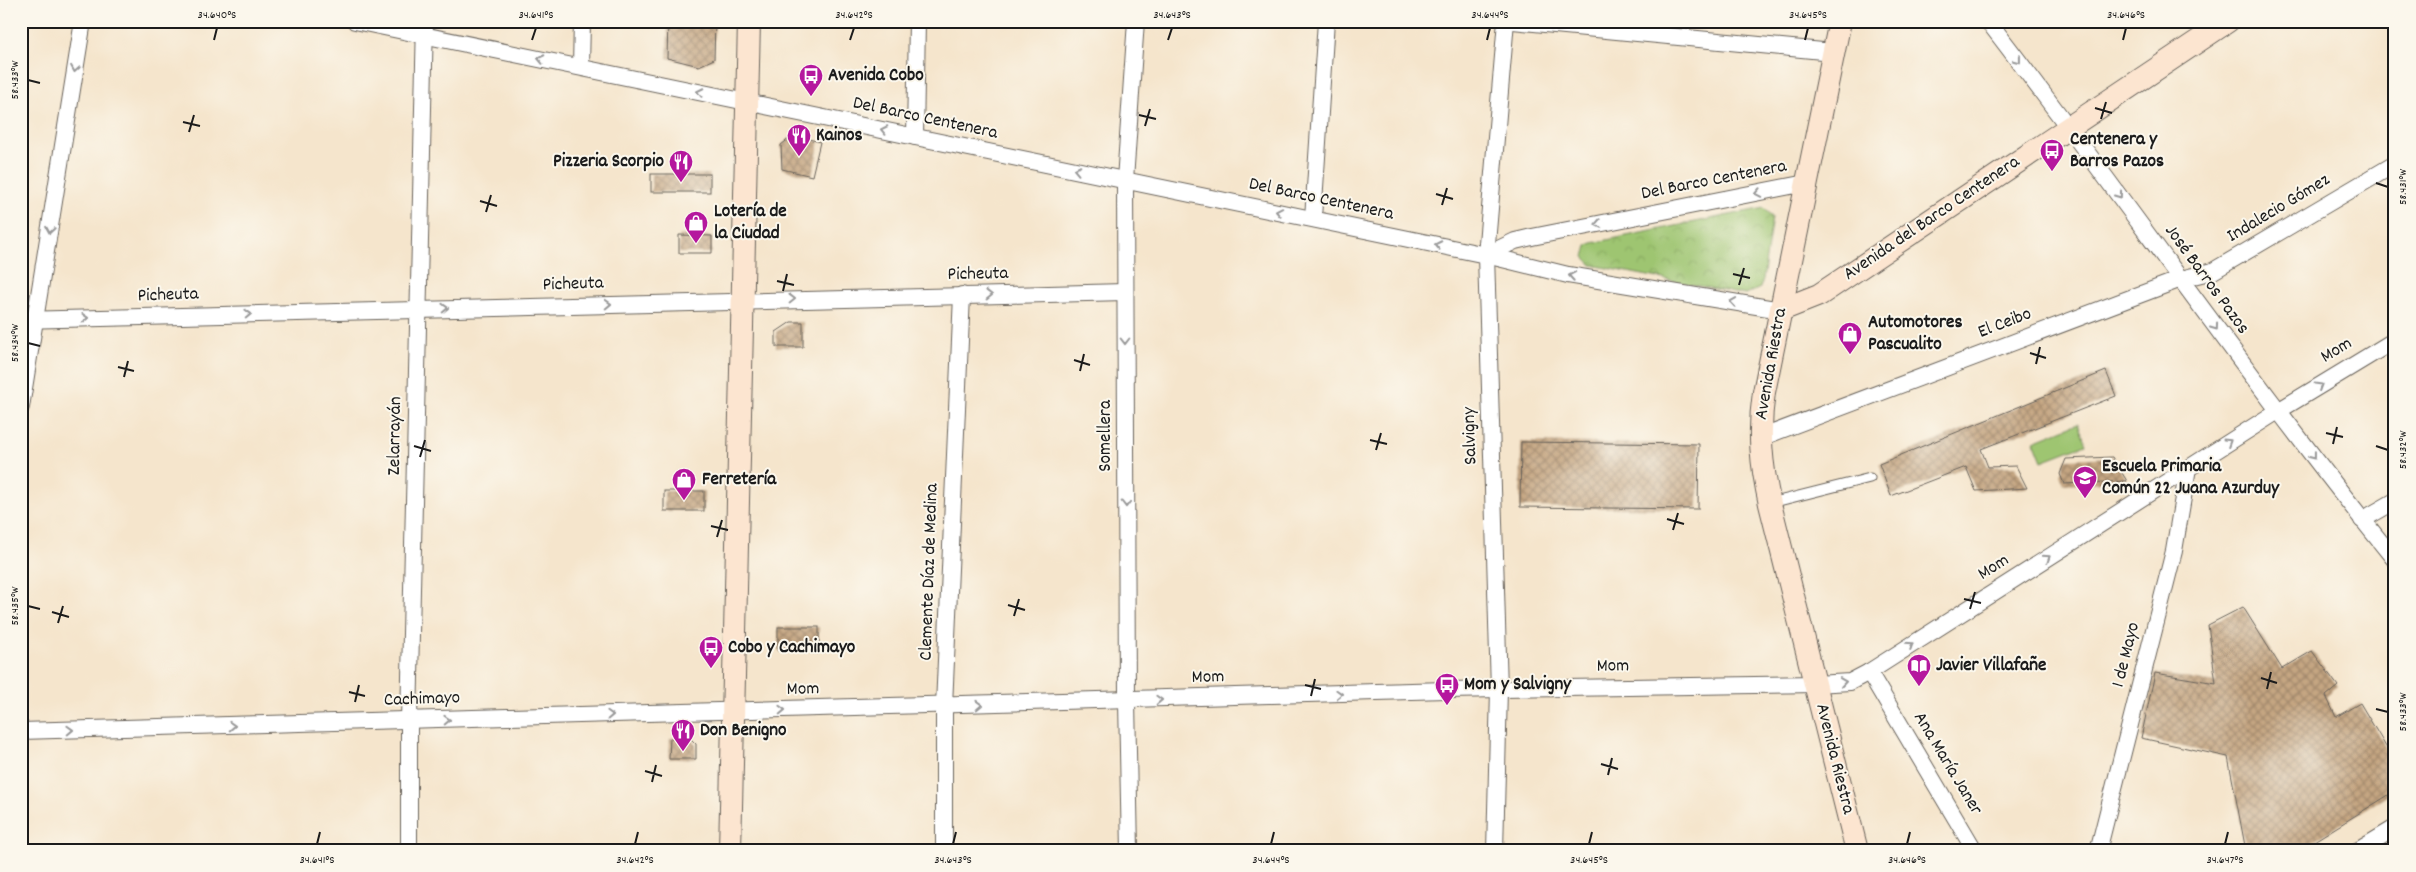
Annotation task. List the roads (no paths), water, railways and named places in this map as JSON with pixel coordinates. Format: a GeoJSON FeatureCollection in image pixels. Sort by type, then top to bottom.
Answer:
{"type":"FeatureCollection","features":[{"type":"Feature","properties":{"kind":"main road"},"geometry":{"type":"LineString","coordinates":[[730,851],[750,21]]}},
{"type":"Feature","properties":{"kind":"main road","name":"Avenida Riestra"},"geometry":{"type":"LineString","coordinates":[[1840,21],[1760,416],[1760,438],[1761,462],[1770,504],[1857,851]]}},
{"type":"Feature","properties":{"kind":"main road","name":"Avenida del Barco Centenera"},"geometry":{"type":"LineString","coordinates":[[1781,310],[1819,295],[2228,21]]}},
{"type":"Feature","properties":{"kind":"street"},"geometry":{"type":"LineString","coordinates":[[21,407],[29,320],[83,21]]}},
{"type":"Feature","properties":{"kind":"street","name":"Del Barco Centenera"},"geometry":{"type":"LineString","coordinates":[[355,21],[425,28],[580,67],[1486,254],[1568,275],[1781,310]]}},
{"type":"Feature","properties":{"kind":"street"},"geometry":{"type":"LineString","coordinates":[[580,67],[582,21]]}},
{"type":"Feature","properties":{"kind":"street"},"geometry":{"type":"LineString","coordinates":[[915,137],[916,21]]}},
{"type":"Feature","properties":{"kind":"street","name":"Somellera"},"geometry":{"type":"LineString","coordinates":[[1130,851],[1127,701],[1125,180],[1136,21]]}},
{"type":"Feature","properties":{"kind":"street"},"geometry":{"type":"LineString","coordinates":[[1313,218],[1326,21]]}},
{"type":"Feature","properties":{"kind":"street","name":"Salvigny"},"geometry":{"type":"LineString","coordinates":[[1496,851],[1499,689],[1486,254],[1506,21]]}},
{"type":"Feature","properties":{"kind":"street"},"geometry":{"type":"LineString","coordinates":[[1513,21],[1833,52]]}},
{"type":"Feature","properties":{"kind":"street","name":"José Barros Pazos"},"geometry":{"type":"LineString","coordinates":[[1988,21],[2070,128],[2278,411],[2395,560]]}},
{"type":"Feature","properties":{"kind":"street","name":"Zelarrayán"},"geometry":{"type":"LineString","coordinates":[[409,851],[409,721],[425,28]]}},
{"type":"Feature","properties":{"kind":"street","name":"Indalecio Gómez"},"geometry":{"type":"LineString","coordinates":[[2180,280],[2213,272],[2395,164]]}},
{"type":"Feature","properties":{"kind":"street","name":"Del Barco Centenera"},"geometry":{"type":"LineString","coordinates":[[1486,254],[1515,241],[1532,237],[1806,183]]}},
{"type":"Feature","properties":{"kind":"street","name":"El Ceibo"},"geometry":{"type":"LineString","coordinates":[[1760,438],[2180,280]]}},
{"type":"Feature","properties":{"kind":"street","name":"Picheuta"},"geometry":{"type":"LineString","coordinates":[[29,320],[743,300],[1125,292]]}},
{"type":"Feature","properties":{"kind":"street","name":"Clemente Díaz de Medina"},"geometry":{"type":"LineString","coordinates":[[944,851],[944,706],[962,295]]}},
{"type":"Feature","properties":{"kind":"street","name":"Mom"},"geometry":{"type":"LineString","coordinates":[[733,712],[1499,689],[1850,682],[1869,672],[2278,411],[2395,340]]}},
{"type":"Feature","properties":{"kind":"street","name":"1 de Mayo"},"geometry":{"type":"LineString","coordinates":[[2098,851],[2174,552],[2188,468]]}},
{"type":"Feature","properties":{"kind":"street"},"geometry":{"type":"LineString","coordinates":[[2362,520],[2395,501]]}},
{"type":"Feature","properties":{"kind":"street","name":"Ana María Janer"},"geometry":{"type":"LineString","coordinates":[[1869,672],[1975,851]]}},
{"type":"Feature","properties":{"kind":"street","name":"Cachimayo"},"geometry":{"type":"LineString","coordinates":[[21,731],[733,712]]}},
{"type":"Feature","properties":{"kind":"street"},"geometry":{"type":"LineString","coordinates":[[2357,851],[2395,828]]}},
{"type":"Feature","properties":{"kind":"lane"},"geometry":{"type":"LineString","coordinates":[[1770,504],[1870,478]]}},
{"type":"Feature","properties":{"kind":"place","name":"Avenida Cobo"},"geometry":{"type":"Point","coordinates":[811,97]}},
{"type":"Feature","properties":{"kind":"place","name":"Kainos"},"geometry":{"type":"Point","coordinates":[799,157]}},
{"type":"Feature","properties":{"kind":"place","name":"Centenera y Barros Pazos"},"geometry":{"type":"Point","coordinates":[2052,172]}},
{"type":"Feature","properties":{"kind":"place","name":"Pizzeria Scorpio"},"geometry":{"type":"Point","coordinates":[681,183]}},
{"type":"Feature","properties":{"kind":"place","name":"Lotería de la Ciudad"},"geometry":{"type":"Point","coordinates":[696,244]}},
{"type":"Feature","properties":{"kind":"place","name":"Automotores Pascualito"},"geometry":{"type":"Point","coordinates":[1850,355]}},
{"type":"Feature","properties":{"kind":"place","name":"Escuela Primaria Común 22 Juana Azurduy"},"geometry":{"type":"Point","coordinates":[2085,499]}},
{"type":"Feature","properties":{"kind":"place","name":"Ferretería"},"geometry":{"type":"Point","coordinates":[684,501]}},
{"type":"Feature","properties":{"kind":"place","name":"Cobo y Cachimayo"},"geometry":{"type":"Point","coordinates":[711,669]}},
{"type":"Feature","properties":{"kind":"place","name":"Javier Villafañe"},"geometry":{"type":"Point","coordinates":[1919,687]}},
{"type":"Feature","properties":{"kind":"place","name":"Mom y Salvigny"},"geometry":{"type":"Point","coordinates":[1447,706]}},
{"type":"Feature","properties":{"kind":"place","name":"Don Benigno"},"geometry":{"type":"Point","coordinates":[683,752]}}]}
